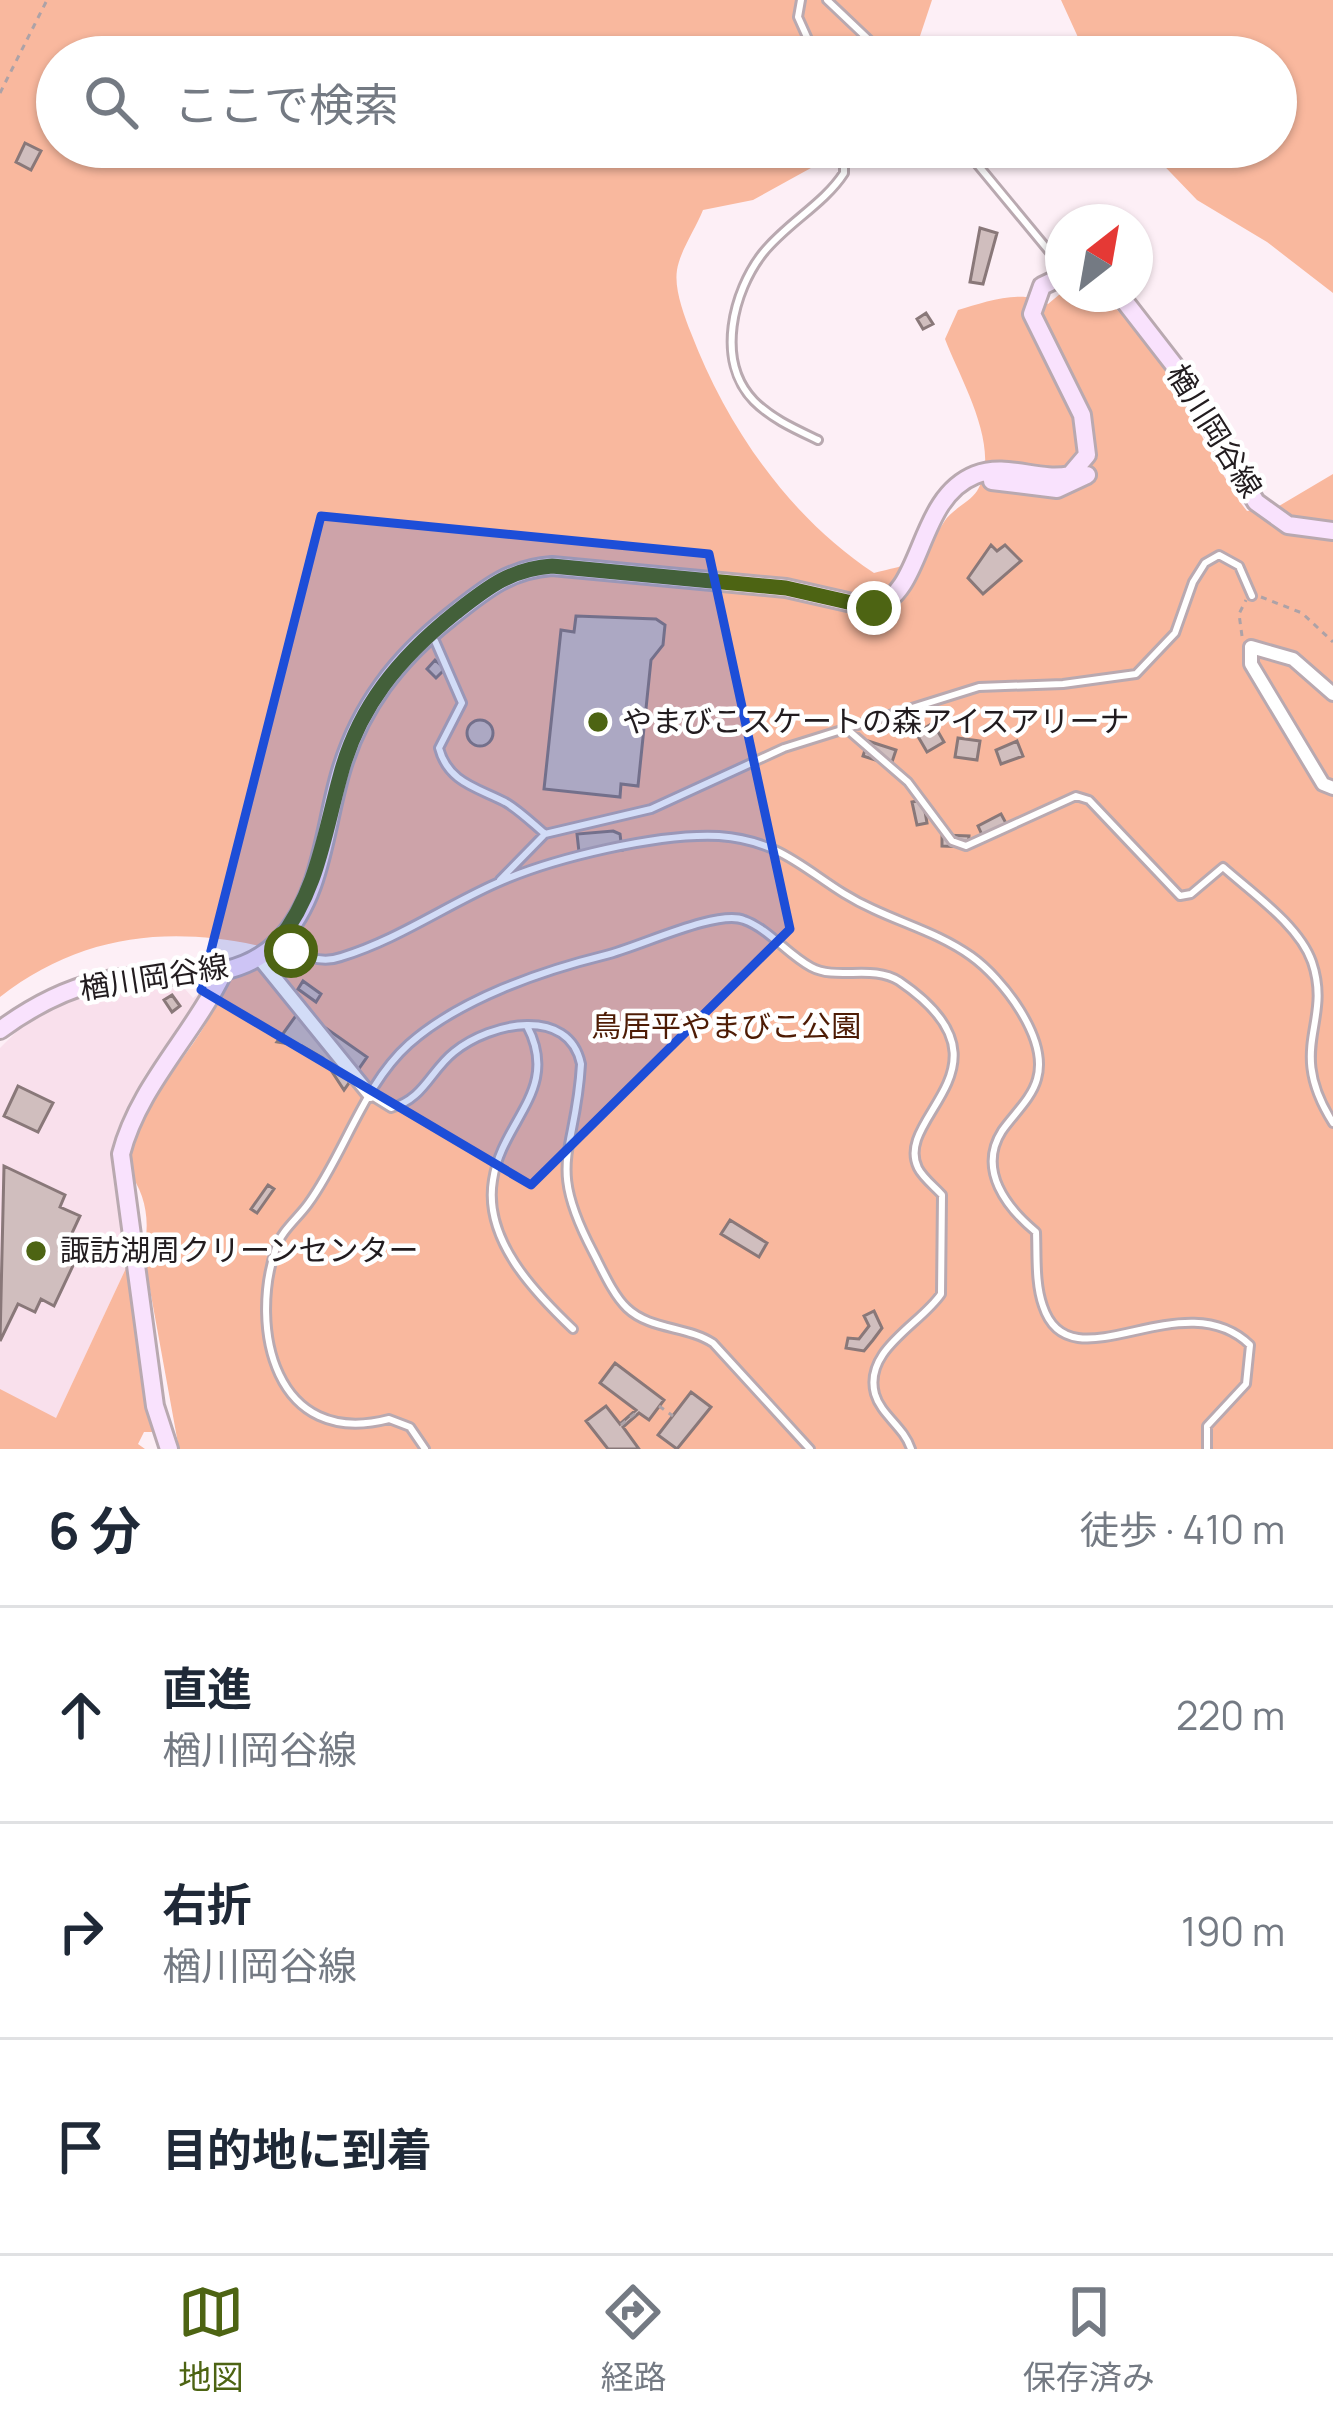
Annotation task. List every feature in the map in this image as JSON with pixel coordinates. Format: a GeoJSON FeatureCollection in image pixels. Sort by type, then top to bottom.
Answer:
{"type":"FeatureCollection","features":[{"type":"Feature","properties":{"kind":"main road","name":"楢川岡谷線"},"geometry":{"type":"LineString","coordinates":[[0,1030],[42,1002],[97,982],[223,973],[259,958],[279,940],[314,882],[341,772],[378,690],[428,635],[496,581],[523,568],[552,566],[786,588],[874,608],[900,591],[929,522],[956,491],[1002,480],[1058,489],[1091,471],[1098,453],[1096,427],[1085,399],[1034,324],[1033,304],[1045,284]]}},
{"type":"Feature","properties":{"kind":"main road","name":"楢川岡谷線"},"geometry":{"type":"LineString","coordinates":[[1133,312],[1174,365],[1256,502],[1288,525],[1333,531]]}},
{"type":"Feature","properties":{"kind":"main road"},"geometry":{"type":"LineString","coordinates":[[169,1449],[155,1406],[121,1154],[128,1126],[204,1013],[223,973]]}},
{"type":"Feature","properties":{"kind":"street"},"geometry":{"type":"LineString","coordinates":[[1333,694],[1293,659],[1251,647],[1251,664],[1323,784],[1333,788]]}},
{"type":"Feature","properties":{"kind":"street"},"geometry":{"type":"LineString","coordinates":[[259,958],[370,1095]]}},
{"type":"Feature","properties":{"kind":"lane"},"geometry":{"type":"LineString","coordinates":[[802,0],[798,17],[807,36]]}},
{"type":"Feature","properties":{"kind":"lane"},"geometry":{"type":"LineString","coordinates":[[827,0],[865,36]]}},
{"type":"Feature","properties":{"kind":"lane"},"geometry":{"type":"LineString","coordinates":[[818,440],[773,417],[750,397],[736,365],[734,315],[742,285],[764,252],[837,184],[845,168]]}},
{"type":"Feature","properties":{"kind":"lane"},"geometry":{"type":"LineString","coordinates":[[980,168],[1045,250]]}},
{"type":"Feature","properties":{"kind":"lane"},"geometry":{"type":"LineString","coordinates":[[499,882],[544,834],[651,809],[743,763],[979,687],[1063,684],[1136,674],[1175,633],[1193,582],[1205,562],[1219,555],[1239,566],[1252,596]]}},
{"type":"Feature","properties":{"kind":"lane"},"geometry":{"type":"LineString","coordinates":[[435,641],[462,703],[439,748],[442,759],[455,776],[485,797],[501,800],[544,834]]}},
{"type":"Feature","properties":{"kind":"lane"},"geometry":{"type":"LineString","coordinates":[[848,730],[908,782],[952,841],[967,846],[1076,796],[1089,800],[1180,896],[1191,894],[1223,867],[1284,922],[1311,958],[1317,982],[1308,1071],[1312,1091],[1333,1124]]}},
{"type":"Feature","properties":{"kind":"lane"},"geometry":{"type":"LineString","coordinates":[[279,940],[291,951],[321,960],[341,958],[427,922],[499,882],[573,860],[690,836],[749,840],[778,848],[854,899],[933,932],[976,959],[1014,1005],[1037,1048],[1036,1083],[998,1136],[993,1156],[1003,1199],[1036,1232],[1041,1302],[1048,1319],[1058,1330],[1093,1341],[1196,1320],[1216,1321],[1235,1330],[1250,1345],[1246,1384],[1207,1426],[1207,1449]]}},
{"type":"Feature","properties":{"kind":"lane"},"geometry":{"type":"LineString","coordinates":[[425,1449],[410,1427],[389,1419],[370,1428],[340,1430],[297,1413],[275,1381],[268,1351],[265,1305],[278,1241],[330,1174],[370,1095],[409,1045],[451,1015],[581,961],[651,944],[715,917],[748,921],[812,968],[896,980],[941,1023],[957,1062],[915,1152],[918,1167],[942,1196],[941,1294],[892,1343],[875,1374],[875,1398],[903,1430],[911,1449]]}},
{"type":"Feature","properties":{"kind":"lane"},"geometry":{"type":"LineString","coordinates":[[370,1095],[392,1108],[406,1104],[454,1052],[488,1034],[544,1024],[562,1030],[577,1047],[580,1085],[563,1180],[570,1207],[626,1307],[646,1320],[698,1333],[712,1343],[810,1449]]}},
{"type":"Feature","properties":{"kind":"lane"},"geometry":{"type":"LineString","coordinates":[[527,1026],[539,1048],[540,1070],[501,1151],[491,1197],[518,1268],[573,1329]]}},
{"type":"Feature","properties":{"kind":"path"},"geometry":{"type":"LineString","coordinates":[[0,94],[47,0]]}},
{"type":"Feature","properties":{"kind":"path"},"geometry":{"type":"LineString","coordinates":[[1251,647],[1238,627],[1252,596],[1302,613],[1333,642]]}},
{"type":"Feature","properties":{"kind":"path"},"geometry":{"type":"LineString","coordinates":[[659,1406],[673,1416]]}},
{"type":"Feature","properties":{"kind":"path"},"geometry":{"type":"LineString","coordinates":[[621,1425],[638,1412]]}},
{"type":"Feature","properties":{"kind":"highlighted area"},"geometry":{"type":"Polygon","coordinates":[[[321,516],[709,554],[790,929],[531,1185],[201,990],[321,516]]]}},
{"type":"Feature","properties":{"kind":"shaded area"},"geometry":{"type":"Polygon","coordinates":[[[163,985],[185,989],[193,998],[203,990],[206,995],[146,1073],[120,1122],[113,1177],[127,1266],[52,1427],[0,1400],[0,1048],[25,1023],[68,1000],[92,991],[163,985]]]}},
{"type":"Feature","properties":{"kind":"green space","name":"鳥居平やまびこ公園"},"geometry":{"type":"Polygon","coordinates":[[[0,0],[932,0],[920,36],[36,36],[36,168],[811,168],[753,200],[703,210],[676,277],[691,333],[742,435],[788,497],[874,573],[918,559],[947,517],[977,491],[984,474],[982,435],[945,339],[958,310],[992,300],[1038,299],[1045,302],[1045,312],[1120,312],[1160,363],[1247,511],[1279,506],[1333,474],[1333,1449],[179,1449],[143,1251],[145,1209],[128,1171],[134,1142],[157,1094],[215,1007],[224,982],[288,953],[174,936],[102,946],[33,974],[0,997],[0,0]]]}},
{"type":"Feature","properties":{"kind":"green space"},"geometry":{"type":"Polygon","coordinates":[[[1061,0],[1333,0],[1333,293],[1267,242],[1197,200],[1166,168],[1297,168],[1297,36],[1077,36],[1061,0]]]}},
{"type":"Feature","properties":{"kind":"green space"},"geometry":{"type":"Polygon","coordinates":[[[127,1266],[155,1432],[144,1432],[138,1444],[145,1449],[0,1449],[0,1389],[56,1418],[127,1266]]]}},
{"type":"Feature","properties":{"kind":"building"},"geometry":{"type":"Polygon","coordinates":[[[25,143],[36,148],[31,170],[16,162],[25,143]]]}},
{"type":"Feature","properties":{"kind":"building"},"geometry":{"type":"Polygon","coordinates":[[[980,228],[997,233],[983,284],[970,282],[980,228]]]}},
{"type":"Feature","properties":{"kind":"building"},"geometry":{"type":"Polygon","coordinates":[[[926,313],[933,324],[923,329],[917,319],[926,313]]]}},
{"type":"Feature","properties":{"kind":"building"},"geometry":{"type":"Polygon","coordinates":[[[991,545],[997,551],[1005,545],[1021,561],[983,594],[968,578],[991,545]]]}},
{"type":"Feature","properties":{"kind":"building","name":"やまびこスケートの森アイスアリーナ"},"geometry":{"type":"Polygon","coordinates":[[[576,616],[656,619],[665,625],[663,645],[651,660],[638,786],[621,784],[620,797],[544,789],[561,630],[574,632],[576,616]]]}},
{"type":"Feature","properties":{"kind":"building"},"geometry":{"type":"Polygon","coordinates":[[[435,660],[445,669],[436,678],[427,669],[435,660]]]}},
{"type":"Feature","properties":{"kind":"building"},"geometry":{"type":"Polygon","coordinates":[[[480,720],[493,733],[480,746],[467,733],[480,720]]]}},
{"type":"Feature","properties":{"kind":"building"},"geometry":{"type":"Polygon","coordinates":[[[933,723],[944,742],[927,752],[916,733],[933,723]]]}},
{"type":"Feature","properties":{"kind":"building"},"geometry":{"type":"Polygon","coordinates":[[[958,738],[980,741],[977,760],[955,757],[958,738]]]}},
{"type":"Feature","properties":{"kind":"building"},"geometry":{"type":"Polygon","coordinates":[[[868,741],[896,750],[891,765],[863,756],[868,741]]]}},
{"type":"Feature","properties":{"kind":"building"},"geometry":{"type":"Polygon","coordinates":[[[1017,741],[1023,756],[1001,764],[996,750],[1017,741]]]}},
{"type":"Feature","properties":{"kind":"building"},"geometry":{"type":"Polygon","coordinates":[[[923,800],[927,823],[917,825],[912,802],[923,800]]]}},
{"type":"Feature","properties":{"kind":"building"},"geometry":{"type":"Polygon","coordinates":[[[1001,814],[1007,825],[983,837],[978,826],[1001,814]]]}},
{"type":"Feature","properties":{"kind":"building"},"geometry":{"type":"Polygon","coordinates":[[[577,834],[620,834],[622,850],[579,852],[577,834]]]}},
{"type":"Feature","properties":{"kind":"building"},"geometry":{"type":"Polygon","coordinates":[[[942,835],[969,836],[968,847],[942,846],[942,835]]]}},
{"type":"Feature","properties":{"kind":"building"},"geometry":{"type":"Polygon","coordinates":[[[303,981],[321,994],[316,1002],[298,989],[303,981]]]}},
{"type":"Feature","properties":{"kind":"building"},"geometry":{"type":"Polygon","coordinates":[[[172,995],[180,1006],[172,1012],[164,1000],[172,995]]]}},
{"type":"Feature","properties":{"kind":"building"},"geometry":{"type":"Polygon","coordinates":[[[300,1010],[367,1057],[344,1090],[323,1058],[302,1046],[277,1042],[300,1010]]]}},
{"type":"Feature","properties":{"kind":"building"},"geometry":{"type":"Polygon","coordinates":[[[18,1086],[53,1103],[38,1132],[4,1116],[18,1086]]]}},
{"type":"Feature","properties":{"kind":"building","name":"諏訪湖周クリーンセンター"},"geometry":{"type":"Polygon","coordinates":[[[4,1166],[65,1195],[60,1207],[80,1216],[65,1248],[78,1255],[54,1306],[41,1299],[35,1312],[18,1304],[0,1341],[4,1166]]]}},
{"type":"Feature","properties":{"kind":"building"},"geometry":{"type":"Polygon","coordinates":[[[268,1185],[274,1189],[257,1213],[251,1209],[268,1185]]]}},
{"type":"Feature","properties":{"kind":"building"},"geometry":{"type":"Polygon","coordinates":[[[730,1220],[767,1243],[759,1257],[721,1234],[730,1220]]]}},
{"type":"Feature","properties":{"kind":"building"},"geometry":{"type":"Polygon","coordinates":[[[874,1311],[882,1328],[873,1340],[864,1351],[846,1348],[848,1338],[859,1339],[869,1326],[864,1316],[874,1311]]]}},
{"type":"Feature","properties":{"kind":"building"},"geometry":{"type":"Polygon","coordinates":[[[615,1363],[664,1400],[649,1420],[639,1413],[623,1427],[639,1449],[608,1449],[586,1421],[606,1406],[620,1424],[636,1410],[600,1383],[615,1363]]]}},
{"type":"Feature","properties":{"kind":"building"},"geometry":{"type":"Polygon","coordinates":[[[691,1392],[711,1407],[677,1449],[658,1435],[691,1392]]]}},
{"type":"Feature","properties":{"kind":"place","name":"やまびこスケートの森アイスアリーナ"},"geometry":{"type":"Point","coordinates":[598,722]}},
{"type":"Feature","properties":{"kind":"place","name":"諏訪湖周クリーンセンター"},"geometry":{"type":"Point","coordinates":[36,1251]}},
{"type":"Feature","properties":{"kind":"route"},"geometry":{"type":"LineString","coordinates":[[291,951],[279,940],[297,918],[314,882],[354,733],[400,662],[496,581],[523,568],[552,566],[786,588],[874,608]]}}]}
